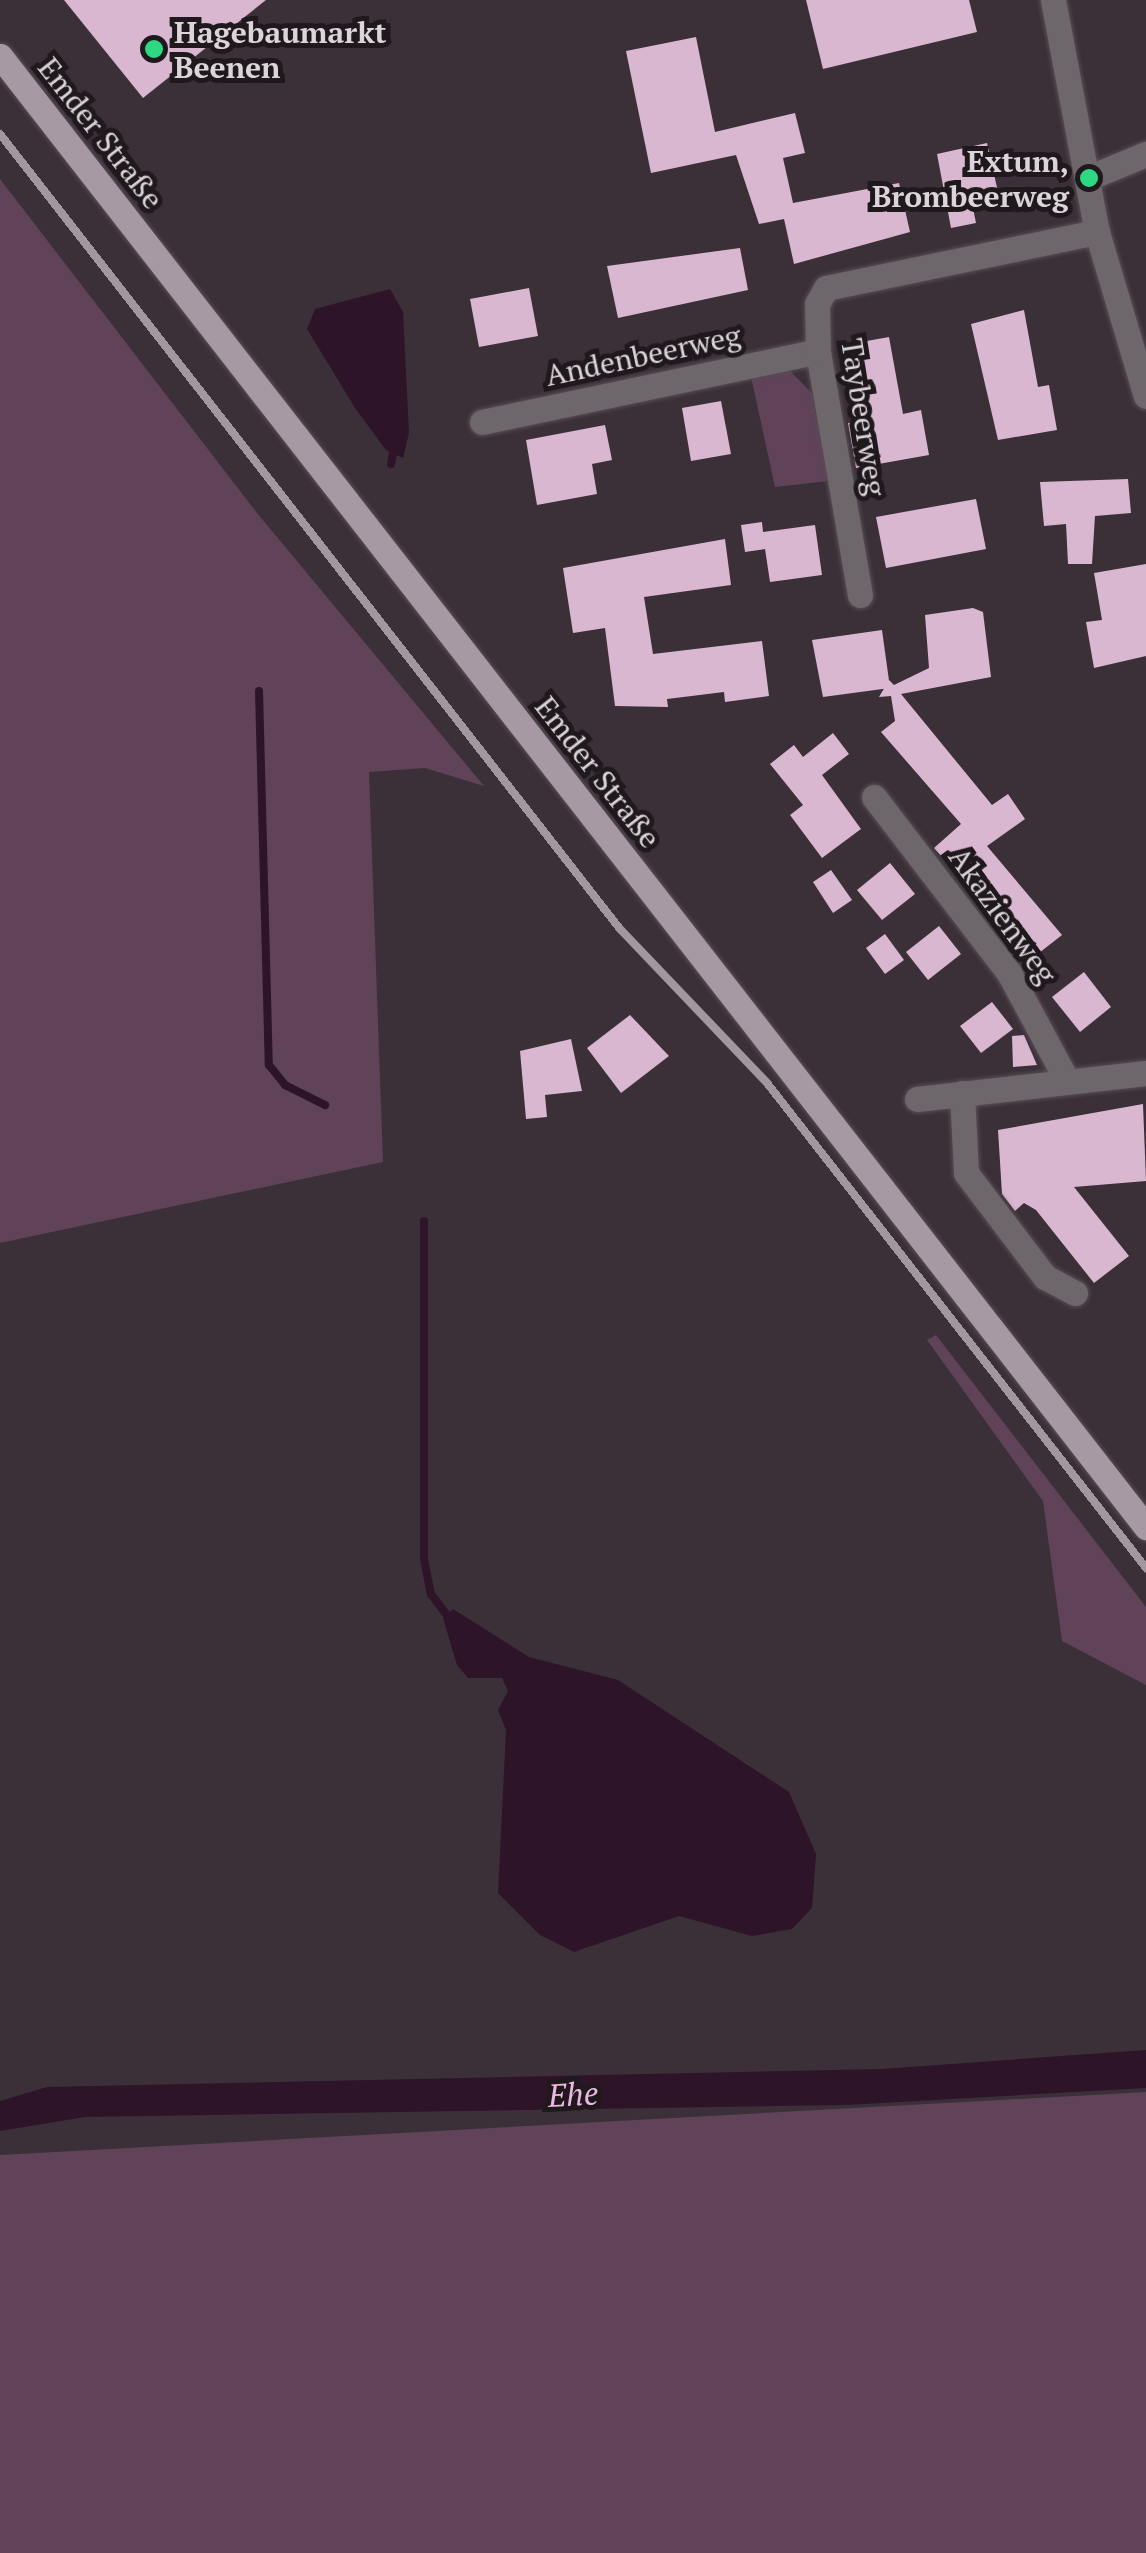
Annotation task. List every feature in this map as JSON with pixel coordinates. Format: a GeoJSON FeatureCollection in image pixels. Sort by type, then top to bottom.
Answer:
{"type":"FeatureCollection","features":[{"type":"Feature","properties":{"kind":"main road","name":"Emder Straße"},"geometry":{"type":"LineString","coordinates":[[0,56],[1146,1527]]}},
{"type":"Feature","properties":{"kind":"street"},"geometry":{"type":"LineString","coordinates":[[1052,0],[1097,232],[1146,396]]}},
{"type":"Feature","properties":{"kind":"street"},"geometry":{"type":"LineString","coordinates":[[1088,178],[1146,154]]}},
{"type":"Feature","properties":{"kind":"street","name":"Taybeerweg"},"geometry":{"type":"LineString","coordinates":[[860,595],[818,352],[817,304],[826,288],[848,278],[1097,232]]}},
{"type":"Feature","properties":{"kind":"street","name":"Andenbeerweg"},"geometry":{"type":"LineString","coordinates":[[482,422],[818,352]]}},
{"type":"Feature","properties":{"kind":"street","name":"Akazienweg"},"geometry":{"type":"LineString","coordinates":[[874,797],[1009,973],[1066,1078]]}},
{"type":"Feature","properties":{"kind":"street"},"geometry":{"type":"LineString","coordinates":[[918,1099],[1066,1078],[1146,1073]]}},
{"type":"Feature","properties":{"kind":"street"},"geometry":{"type":"LineString","coordinates":[[962,1092],[966,1173],[1045,1277],[1075,1292]]}},
{"type":"Feature","properties":{"kind":"shaded area"},"geometry":{"type":"Polygon","coordinates":[[[0,179],[257,513],[484,786],[425,768],[369,772],[383,1162],[0,1243],[0,179]]]}},
{"type":"Feature","properties":{"kind":"shaded area"},"geometry":{"type":"Polygon","coordinates":[[[788,369],[812,393],[828,481],[775,487],[751,377],[788,369]]]}},
{"type":"Feature","properties":{"kind":"shaded area"},"geometry":{"type":"Polygon","coordinates":[[[936,1335],[1146,1607],[1146,1685],[1062,1641],[1043,1501],[927,1340],[936,1335]]]}},
{"type":"Feature","properties":{"kind":"shaded area"},"geometry":{"type":"Polygon","coordinates":[[[1146,2092],[1146,2553],[0,2553],[0,2155],[1146,2092]]]}},
{"type":"Feature","properties":{"kind":"water"},"geometry":{"type":"Polygon","coordinates":[[[390,289],[403,312],[409,433],[403,458],[386,450],[307,329],[315,309],[390,289]]]}},
{"type":"Feature","properties":{"kind":"water"},"geometry":{"type":"Polygon","coordinates":[[[453,1609],[529,1657],[618,1680],[789,1792],[816,1854],[812,1908],[792,1929],[752,1936],[679,1916],[574,1952],[540,1935],[498,1893],[506,1730],[498,1710],[508,1691],[502,1678],[468,1678],[457,1665],[443,1618],[453,1609]]]}},
{"type":"Feature","properties":{"kind":"water","name":"Ehe"},"geometry":{"type":"Polygon","coordinates":[[[1146,2050],[1146,2088],[846,2105],[85,2117],[0,2131],[0,2101],[47,2087],[881,2069],[1146,2050]]]}},
{"type":"Feature","properties":{"kind":"building","name":"Hagebaumarkt Beenen"},"geometry":{"type":"Polygon","coordinates":[[[64,0],[266,0],[143,98],[64,0]]]}},
{"type":"Feature","properties":{"kind":"building"},"geometry":{"type":"Polygon","coordinates":[[[806,0],[969,0],[977,32],[823,69],[806,0]]]}},
{"type":"Feature","properties":{"kind":"building"},"geometry":{"type":"Polygon","coordinates":[[[696,37],[715,132],[795,113],[805,153],[783,158],[793,203],[899,183],[910,232],[794,264],[784,219],[759,224],[736,155],[651,173],[626,51],[696,37]]]}},
{"type":"Feature","properties":{"kind":"building"},"geometry":{"type":"Polygon","coordinates":[[[987,143],[998,192],[971,198],[976,223],[951,228],[937,154],[987,143]]]}},
{"type":"Feature","properties":{"kind":"building"},"geometry":{"type":"Polygon","coordinates":[[[740,248],[748,290],[618,318],[607,266],[740,248]]]}},
{"type":"Feature","properties":{"kind":"building"},"geometry":{"type":"Polygon","coordinates":[[[529,288],[538,336],[479,347],[470,299],[529,288]]]}},
{"type":"Feature","properties":{"kind":"building"},"geometry":{"type":"Polygon","coordinates":[[[1024,310],[1038,387],[1049,385],[1057,430],[998,440],[971,324],[1024,310]]]}},
{"type":"Feature","properties":{"kind":"building"},"geometry":{"type":"Polygon","coordinates":[[[889,337],[903,414],[921,410],[929,455],[856,468],[848,423],[864,421],[850,344],[889,337]]]}},
{"type":"Feature","properties":{"kind":"building"},"geometry":{"type":"Polygon","coordinates":[[[721,401],[731,454],[691,461],[682,408],[721,401]]]}},
{"type":"Feature","properties":{"kind":"building"},"geometry":{"type":"Polygon","coordinates":[[[605,425],[612,460],[592,464],[597,494],[537,505],[526,440],[605,425]]]}},
{"type":"Feature","properties":{"kind":"building"},"geometry":{"type":"Polygon","coordinates":[[[1128,479],[1131,513],[1095,516],[1092,564],[1068,564],[1066,524],[1044,526],[1040,482],[1128,479]]]}},
{"type":"Feature","properties":{"kind":"building"},"geometry":{"type":"Polygon","coordinates":[[[976,499],[986,549],[886,568],[876,517],[976,499]]]}},
{"type":"Feature","properties":{"kind":"building"},"geometry":{"type":"Polygon","coordinates":[[[762,522],[763,532],[815,525],[822,575],[770,582],[765,549],[745,552],[741,525],[762,522]]]}},
{"type":"Feature","properties":{"kind":"building"},"geometry":{"type":"Polygon","coordinates":[[[725,539],[731,585],[644,597],[653,654],[762,641],[769,696],[725,702],[724,692],[667,699],[668,707],[615,706],[605,628],[573,633],[563,568],[725,539]]]}},
{"type":"Feature","properties":{"kind":"building"},"geometry":{"type":"Polygon","coordinates":[[[1146,564],[1146,656],[1094,668],[1086,622],[1102,620],[1094,573],[1146,564]]]}},
{"type":"Feature","properties":{"kind":"building"},"geometry":{"type":"Polygon","coordinates":[[[973,608],[983,612],[991,677],[901,694],[992,805],[1008,794],[1025,819],[987,846],[1062,935],[1030,960],[961,860],[952,868],[934,848],[961,824],[881,732],[895,721],[891,696],[879,697],[889,680],[894,685],[929,668],[925,615],[973,608]]]}},
{"type":"Feature","properties":{"kind":"building"},"geometry":{"type":"Polygon","coordinates":[[[882,630],[890,688],[823,697],[812,640],[882,630]]]}},
{"type":"Feature","properties":{"kind":"building"},"geometry":{"type":"Polygon","coordinates":[[[833,733],[849,754],[822,775],[861,829],[822,858],[790,815],[803,805],[770,764],[794,745],[803,757],[833,733]]]}},
{"type":"Feature","properties":{"kind":"building"},"geometry":{"type":"Polygon","coordinates":[[[890,863],[915,894],[882,920],[857,890],[890,863]]]}},
{"type":"Feature","properties":{"kind":"building"},"geometry":{"type":"Polygon","coordinates":[[[831,870],[852,900],[833,913],[813,882],[831,870]]]}},
{"type":"Feature","properties":{"kind":"building"},"geometry":{"type":"Polygon","coordinates":[[[939,926],[961,954],[928,980],[906,952],[939,926]]]}},
{"type":"Feature","properties":{"kind":"building"},"geometry":{"type":"Polygon","coordinates":[[[885,934],[904,960],[885,974],[866,948],[885,934]]]}},
{"type":"Feature","properties":{"kind":"building"},"geometry":{"type":"Polygon","coordinates":[[[1084,972],[1111,1007],[1080,1032],[1052,997],[1084,972]]]}},
{"type":"Feature","properties":{"kind":"building"},"geometry":{"type":"Polygon","coordinates":[[[992,1002],[1013,1029],[981,1053],[960,1026],[992,1002]]]}},
{"type":"Feature","properties":{"kind":"building"},"geometry":{"type":"Polygon","coordinates":[[[630,1015],[669,1056],[621,1093],[587,1048],[630,1015]]]}},
{"type":"Feature","properties":{"kind":"building"},"geometry":{"type":"Polygon","coordinates":[[[1024,1035],[1037,1065],[1013,1067],[1012,1036],[1024,1035]]]}},
{"type":"Feature","properties":{"kind":"building"},"geometry":{"type":"Polygon","coordinates":[[[571,1039],[582,1091],[545,1095],[547,1117],[526,1119],[520,1051],[571,1039]]]}},
{"type":"Feature","properties":{"kind":"building"},"geometry":{"type":"Polygon","coordinates":[[[1143,1104],[1146,1181],[1074,1187],[1129,1256],[1094,1283],[1036,1210],[1024,1203],[1015,1211],[1002,1194],[998,1130],[1143,1104]]]}},
{"type":"Feature","properties":{"kind":"waterway"},"geometry":{"type":"LineString","coordinates":[[391,464],[394,447]]}},
{"type":"Feature","properties":{"kind":"waterway"},"geometry":{"type":"LineString","coordinates":[[259,691],[269,1065],[285,1085],[325,1105]]}},
{"type":"Feature","properties":{"kind":"waterway"},"geometry":{"type":"LineString","coordinates":[[424,1221],[424,1559],[431,1594],[447,1615]]}},
{"type":"Feature","properties":{"kind":"railway"},"geometry":{"type":"LineString","coordinates":[[0,134],[620,929],[767,1083],[1146,1568]]}},
{"type":"Feature","properties":{"kind":"place","name":"Hagebaumarkt Beenen"},"geometry":{"type":"Point","coordinates":[154,49]}},
{"type":"Feature","properties":{"kind":"place","name":"Extum, Brombeerweg"},"geometry":{"type":"Point","coordinates":[1089,178]}}]}
